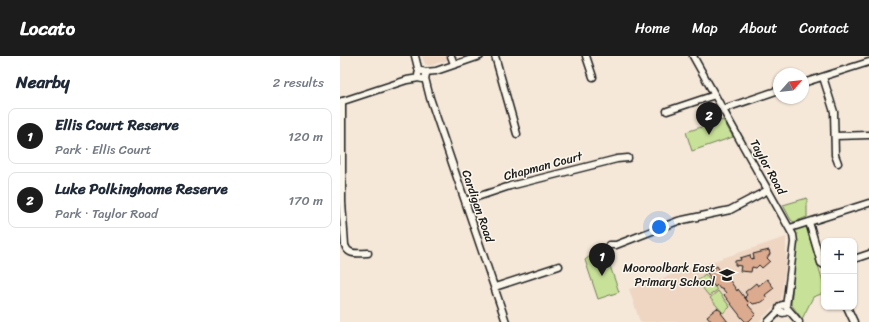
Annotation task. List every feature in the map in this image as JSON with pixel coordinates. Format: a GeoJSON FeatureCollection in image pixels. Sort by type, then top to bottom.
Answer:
{"type":"FeatureCollection","features":[{"type":"Feature","properties":{"kind":"street","name":"Cardigan Road"},"geometry":{"type":"LineString","coordinates":[[415,56],[495,287],[505,322]]}},
{"type":"Feature","properties":{"kind":"street"},"geometry":{"type":"LineString","coordinates":[[451,56],[454,64]]}},
{"type":"Feature","properties":{"kind":"street"},"geometry":{"type":"LineString","coordinates":[[368,253],[351,253],[342,243],[341,102],[480,56]]}},
{"type":"Feature","properties":{"kind":"street"},"geometry":{"type":"LineString","coordinates":[[495,56],[517,134]]}},
{"type":"Feature","properties":{"kind":"street"},"geometry":{"type":"LineString","coordinates":[[586,56],[593,77]]}},
{"type":"Feature","properties":{"kind":"street","name":"Taylor Road"},"geometry":{"type":"LineString","coordinates":[[693,56],[790,228],[794,242],[784,309]]}},
{"type":"Feature","properties":{"kind":"street"},"geometry":{"type":"LineString","coordinates":[[809,81],[869,62]]}},
{"type":"Feature","properties":{"kind":"street"},"geometry":{"type":"LineString","coordinates":[[822,76],[834,112],[835,155],[838,163]]}},
{"type":"Feature","properties":{"kind":"street"},"geometry":{"type":"LineString","coordinates":[[724,109],[773,92]]}},
{"type":"Feature","properties":{"kind":"street"},"geometry":{"type":"LineString","coordinates":[[667,111],[715,95]]}},
{"type":"Feature","properties":{"kind":"street"},"geometry":{"type":"LineString","coordinates":[[835,136],[869,135]]}},
{"type":"Feature","properties":{"kind":"street","name":"Chapman Court"},"geometry":{"type":"LineString","coordinates":[[465,201],[510,186],[617,159],[628,158]]}},
{"type":"Feature","properties":{"kind":"street"},"geometry":{"type":"LineString","coordinates":[[609,245],[616,245],[678,221],[730,210],[768,190]]}},
{"type":"Feature","properties":{"kind":"street"},"geometry":{"type":"LineString","coordinates":[[790,228],[869,203]]}},
{"type":"Feature","properties":{"kind":"street"},"geometry":{"type":"LineString","coordinates":[[809,222],[821,263]]}},
{"type":"Feature","properties":{"kind":"street"},"geometry":{"type":"LineString","coordinates":[[857,258],[869,254]]}},
{"type":"Feature","properties":{"kind":"street"},"geometry":{"type":"LineString","coordinates":[[495,287],[559,266]]}},
{"type":"Feature","properties":{"kind":"street"},"geometry":{"type":"LineString","coordinates":[[771,320],[784,309],[798,322]]}},
{"type":"Feature","properties":{"kind":"street"},"geometry":{"type":"LineString","coordinates":[[848,310],[854,322]]}},
{"type":"Feature","properties":{"kind":"shaded area"},"geometry":{"type":"Polygon","coordinates":[[[422,56],[453,56],[454,58],[429,66],[425,64],[422,56]]]}},
{"type":"Feature","properties":{"kind":"shaded area","name":"Mooroolbark East Primary School"},"geometry":{"type":"Polygon","coordinates":[[[786,237],[786,262],[781,300],[759,322],[640,322],[629,289],[786,237]]]}},
{"type":"Feature","properties":{"kind":"green space"},"geometry":{"type":"Polygon","coordinates":[[[723,120],[733,137],[692,151],[686,132],[723,120]]]}},
{"type":"Feature","properties":{"kind":"green space"},"geometry":{"type":"Polygon","coordinates":[[[807,198],[807,217],[794,222],[791,220],[783,205],[807,198]]]}},
{"type":"Feature","properties":{"kind":"green space"},"geometry":{"type":"Polygon","coordinates":[[[806,226],[821,275],[821,294],[813,297],[802,319],[791,304],[796,252],[796,237],[794,230],[806,226]]]}},
{"type":"Feature","properties":{"kind":"green space"},"geometry":{"type":"Polygon","coordinates":[[[603,246],[619,292],[598,299],[585,260],[603,246]]]}},
{"type":"Feature","properties":{"kind":"green space"},"geometry":{"type":"Polygon","coordinates":[[[705,274],[717,290],[709,296],[697,281],[705,274]]]}},
{"type":"Feature","properties":{"kind":"green space"},"geometry":{"type":"Polygon","coordinates":[[[718,291],[730,307],[723,313],[710,298],[718,291]]]}},
{"type":"Feature","properties":{"kind":"building"},"geometry":{"type":"Polygon","coordinates":[[[769,250],[770,254],[767,258],[770,261],[762,268],[759,265],[756,268],[752,267],[751,272],[740,271],[741,266],[735,265],[735,261],[741,260],[740,258],[750,255],[751,259],[754,258],[753,254],[769,250]]]}},
{"type":"Feature","properties":{"kind":"building"},"geometry":{"type":"Polygon","coordinates":[[[717,266],[720,271],[722,269],[737,291],[738,289],[748,302],[745,297],[747,295],[745,292],[756,283],[758,286],[767,279],[774,288],[765,295],[767,298],[762,302],[753,304],[751,302],[748,305],[756,314],[749,321],[746,322],[742,318],[724,295],[726,293],[722,288],[720,289],[717,285],[715,287],[709,280],[711,278],[707,273],[717,266]]]}},
{"type":"Feature","properties":{"kind":"building"},"geometry":{"type":"Polygon","coordinates":[[[717,308],[722,312],[721,313],[728,322],[712,322],[707,316],[717,308]]]}},
{"type":"Feature","properties":{"kind":"place","name":"Luke Polkinghome Reserve"},"geometry":{"type":"Point","coordinates":[709,135]}},
{"type":"Feature","properties":{"kind":"place","name":"Mooroolbark East Primary School"},"geometry":{"type":"Point","coordinates":[727,275]}},
{"type":"Feature","properties":{"kind":"place","name":"Ellis Court Reserve"},"geometry":{"type":"Point","coordinates":[602,276]}}]}
